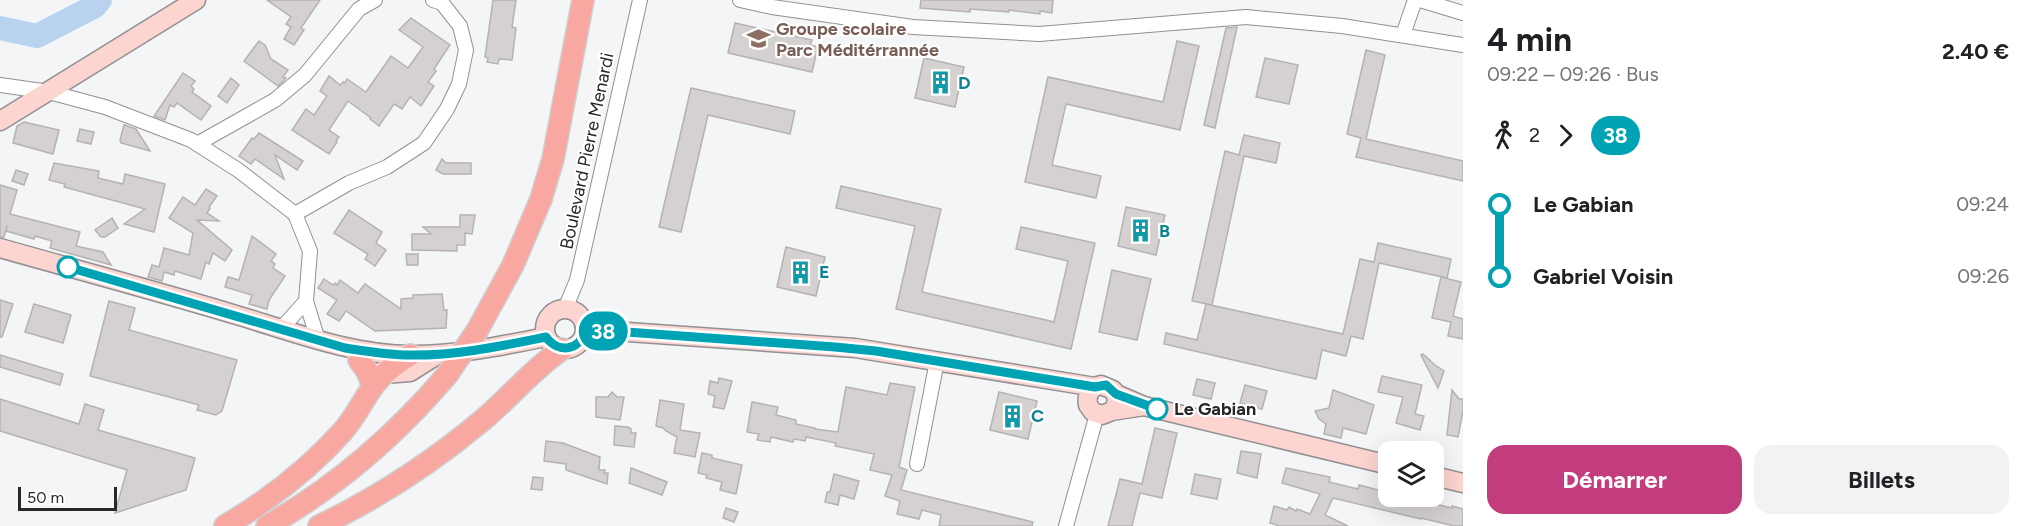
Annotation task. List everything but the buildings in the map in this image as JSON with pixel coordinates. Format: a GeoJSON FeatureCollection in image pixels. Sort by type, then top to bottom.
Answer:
{"type":"FeatureCollection","features":[{"type":"Feature","properties":{"kind":"main road"},"geometry":{"type":"LineString","coordinates":[[0,121],[196,0]]}},
{"type":"Feature","properties":{"kind":"main road"},"geometry":{"type":"LineString","coordinates":[[565,89],[575,0]]}},
{"type":"Feature","properties":{"kind":"main road"},"geometry":{"type":"LineString","coordinates":[[267,526],[333,483],[371,452],[447,375],[477,331],[513,265],[541,199],[553,159],[583,0]]}},
{"type":"Feature","properties":{"kind":"main road"},"geometry":{"type":"LineString","coordinates":[[0,248],[281,328],[352,354],[439,354],[554,343],[568,349],[582,340],[585,329],[577,313],[565,309],[553,313],[548,318],[545,330],[554,343]]}},
{"type":"Feature","properties":{"kind":"main road"},"geometry":{"type":"LineString","coordinates":[[585,329],[855,348],[1095,387],[1088,395],[1103,406]]}},
{"type":"Feature","properties":{"kind":"main road"},"geometry":{"type":"LineString","coordinates":[[319,526],[366,501],[433,458],[484,419],[543,362],[554,343]]}},
{"type":"Feature","properties":{"kind":"main road"},"geometry":{"type":"LineString","coordinates":[[352,354],[367,371],[379,380]]}},
{"type":"Feature","properties":{"kind":"main road"},"geometry":{"type":"LineString","coordinates":[[379,380],[410,372],[439,354]]}},
{"type":"Feature","properties":{"kind":"main road"},"geometry":{"type":"LineString","coordinates":[[225,526],[254,508],[319,456],[352,420],[379,380],[410,355]]}},
{"type":"Feature","properties":{"kind":"main road"},"geometry":{"type":"LineString","coordinates":[[1036,377],[1103,406],[1144,406],[1378,462]]}},
{"type":"Feature","properties":{"kind":"main road"},"geometry":{"type":"LineString","coordinates":[[1444,478],[1463,483]]}},
{"type":"Feature","properties":{"kind":"street"},"geometry":{"type":"LineString","coordinates":[[197,144],[275,100],[305,75],[359,9],[375,0]]}},
{"type":"Feature","properties":{"kind":"street"},"geometry":{"type":"LineString","coordinates":[[295,214],[349,183],[387,167],[424,143],[447,109],[459,84],[466,50],[460,26],[442,3],[433,0]]}},
{"type":"Feature","properties":{"kind":"street","name":"Boulevard Pierre Menardi"},"geometry":{"type":"LineString","coordinates":[[565,309],[577,280],[640,0]]}},
{"type":"Feature","properties":{"kind":"street"},"geometry":{"type":"LineString","coordinates":[[740,0],[899,26],[1039,34],[1246,17],[1342,26],[1463,45]]}},
{"type":"Feature","properties":{"kind":"street"},"geometry":{"type":"LineString","coordinates":[[1403,35],[1414,0]]}},
{"type":"Feature","properties":{"kind":"street"},"geometry":{"type":"LineString","coordinates":[[1420,0],[1463,13]]}},
{"type":"Feature","properties":{"kind":"street"},"geometry":{"type":"LineString","coordinates":[[0,85],[49,92],[105,107],[191,140],[238,170],[295,214],[310,251],[306,301],[318,340]]}},
{"type":"Feature","properties":{"kind":"street"},"geometry":{"type":"LineString","coordinates":[[281,328],[306,301]]}},
{"type":"Feature","properties":{"kind":"street"},"geometry":{"type":"LineString","coordinates":[[917,464],[937,361]]}},
{"type":"Feature","properties":{"kind":"street"},"geometry":{"type":"LineString","coordinates":[[1066,526],[1103,406]]}},
{"type":"Feature","properties":{"kind":"waterway"},"geometry":{"type":"LineString","coordinates":[[0,28],[37,36],[95,6],[100,0]]}},
{"type":"Feature","properties":{"kind":"bus line","name":"38"},"geometry":{"type":"LineString","coordinates":[[68,267],[345,348],[386,354],[439,354],[480,350],[546,337],[555,346],[568,349],[582,340],[585,329],[855,348],[1095,387],[1106,385],[1116,394],[1157,409]]}},
{"type":"Feature","properties":{"kind":"place","name":"Groupe scolaire Parc Méditérrannée"},"geometry":{"type":"Point","coordinates":[758,39]}},
{"type":"Feature","properties":{"kind":"place","name":"D"},"geometry":{"type":"Point","coordinates":[940,83]}},
{"type":"Feature","properties":{"kind":"place","name":"B"},"geometry":{"type":"Point","coordinates":[1141,231]}},
{"type":"Feature","properties":{"kind":"place","name":"E"},"geometry":{"type":"Point","coordinates":[801,272]}},
{"type":"Feature","properties":{"kind":"place","name":"Le Gabian"},"geometry":{"type":"Point","coordinates":[1157,409]}},
{"type":"Feature","properties":{"kind":"place","name":"C"},"geometry":{"type":"Point","coordinates":[1013,416]}}]}
